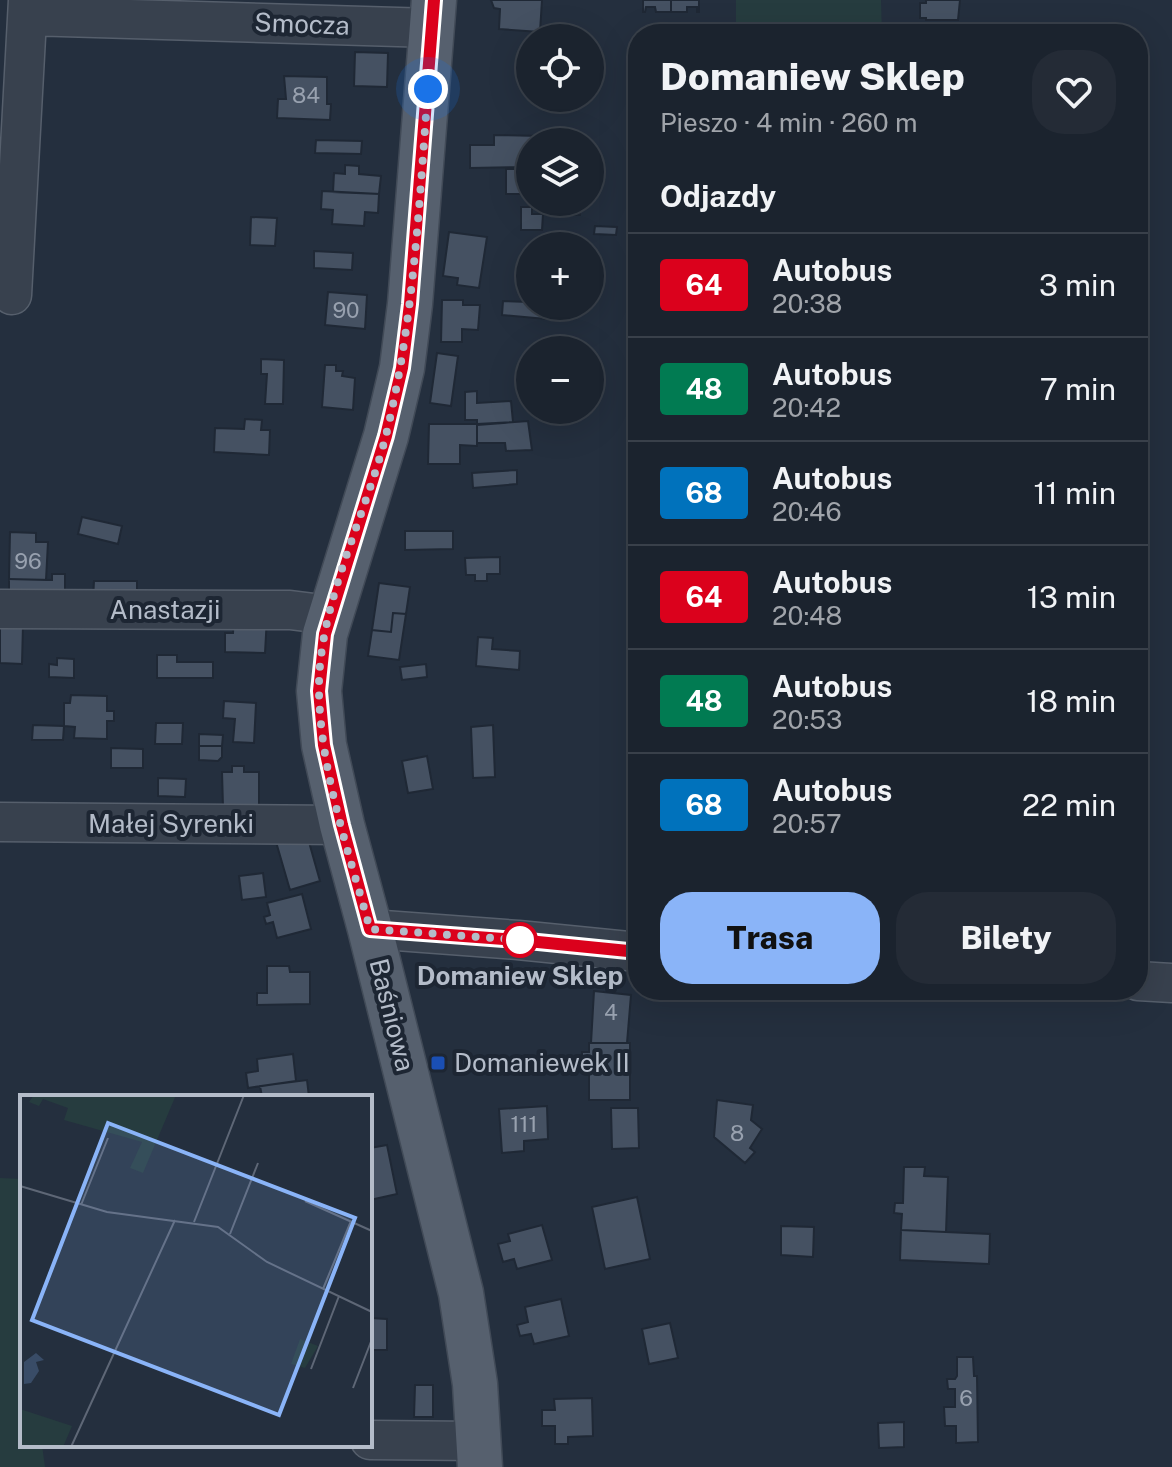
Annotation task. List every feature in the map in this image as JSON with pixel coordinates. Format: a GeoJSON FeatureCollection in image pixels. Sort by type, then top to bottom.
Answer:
{"type":"FeatureCollection","features":[{"type":"Feature","properties":{"kind":"main road","name":"Baśniowa"},"geometry":{"type":"LineString","coordinates":[[433,14],[402,368],[386,436],[325,634],[319,691],[324,745],[342,825],[461,1293],[475,1384],[480,1454]]}},
{"type":"Feature","properties":{"kind":"street","name":"Smocza"},"geometry":{"type":"LineString","coordinates":[[28,8],[433,14]]}},
{"type":"Feature","properties":{"kind":"street"},"geometry":{"type":"LineString","coordinates":[[12,295],[28,8]]}},
{"type":"Feature","properties":{"kind":"street","name":"Anastazji"},"geometry":{"type":"LineString","coordinates":[[0,609],[290,610],[330,615]]}},
{"type":"Feature","properties":{"kind":"street","name":"Małej Syrenki"},"geometry":{"type":"LineString","coordinates":[[0,822],[342,825]]}},
{"type":"Feature","properties":{"kind":"street"},"geometry":{"type":"LineString","coordinates":[[370,929],[628,951]]}},
{"type":"Feature","properties":{"kind":"street"},"geometry":{"type":"LineString","coordinates":[[1148,982],[1172,983]]}},
{"type":"Feature","properties":{"kind":"street"},"geometry":{"type":"LineString","coordinates":[[372,1440],[480,1454]]}},
{"type":"Feature","properties":{"kind":"green space"},"geometry":{"type":"Polygon","coordinates":[[[736,0],[881,0],[882,24],[736,24],[736,0]]]}},
{"type":"Feature","properties":{"kind":"green space"},"geometry":{"type":"Polygon","coordinates":[[[0,1178],[20,1179],[20,1447],[42,1447],[45,1467],[0,1467],[0,1178]]]}},
{"type":"Feature","properties":{"kind":"building"},"geometry":{"type":"Polygon","coordinates":[[[491,0],[542,0],[540,24],[516,24],[516,30],[499,29],[500,9],[494,8],[491,0]]]}},
{"type":"Feature","properties":{"kind":"building"},"geometry":{"type":"Polygon","coordinates":[[[643,0],[671,0],[671,12],[656,12],[655,7],[646,7],[643,12],[643,0]]]}},
{"type":"Feature","properties":{"kind":"building"},"geometry":{"type":"Polygon","coordinates":[[[671,0],[699,0],[699,12],[697,7],[687,7],[687,12],[671,12],[671,0]]]}},
{"type":"Feature","properties":{"kind":"building"},"geometry":{"type":"Polygon","coordinates":[[[926,0],[960,0],[958,20],[920,18],[920,3],[926,3],[926,0]]]}},
{"type":"Feature","properties":{"kind":"building"},"geometry":{"type":"Polygon","coordinates":[[[355,52],[388,53],[387,87],[354,86],[355,52]]]}},
{"type":"Feature","properties":{"kind":"building"},"geometry":{"type":"Polygon","coordinates":[[[284,76],[327,77],[330,120],[277,118],[278,99],[286,99],[284,76]]]}},
{"type":"Feature","properties":{"kind":"building"},"geometry":{"type":"Polygon","coordinates":[[[494,135],[516,135],[516,167],[470,168],[470,145],[494,145],[494,135]]]}},
{"type":"Feature","properties":{"kind":"building"},"geometry":{"type":"Polygon","coordinates":[[[316,140],[362,141],[361,154],[315,153],[316,140]]]}},
{"type":"Feature","properties":{"kind":"building"},"geometry":{"type":"Polygon","coordinates":[[[345,165],[359,166],[359,174],[381,176],[379,194],[333,192],[334,173],[345,174],[345,165]]]}},
{"type":"Feature","properties":{"kind":"building"},"geometry":{"type":"Polygon","coordinates":[[[506,169],[516,169],[516,194],[506,194],[506,169]]]}},
{"type":"Feature","properties":{"kind":"building"},"geometry":{"type":"Polygon","coordinates":[[[322,191],[379,194],[378,213],[365,212],[364,226],[332,224],[333,210],[321,209],[322,191]]]}},
{"type":"Feature","properties":{"kind":"building"},"geometry":{"type":"Polygon","coordinates":[[[521,216],[543,216],[542,230],[521,230],[521,216]]]}},
{"type":"Feature","properties":{"kind":"building"},"geometry":{"type":"Polygon","coordinates":[[[251,217],[277,218],[275,246],[250,245],[251,217]]]}},
{"type":"Feature","properties":{"kind":"building"},"geometry":{"type":"Polygon","coordinates":[[[595,226],[617,227],[616,235],[594,232],[595,226]]]}},
{"type":"Feature","properties":{"kind":"building"},"geometry":{"type":"Polygon","coordinates":[[[449,232],[487,237],[479,288],[457,285],[458,278],[443,276],[449,232]]]}},
{"type":"Feature","properties":{"kind":"building"},"geometry":{"type":"Polygon","coordinates":[[[314,251],[353,253],[352,270],[314,268],[314,251]]]}},
{"type":"Feature","properties":{"kind":"building"},"geometry":{"type":"Polygon","coordinates":[[[328,292],[367,295],[365,329],[325,325],[328,292]]]}},
{"type":"Feature","properties":{"kind":"building"},"geometry":{"type":"Polygon","coordinates":[[[442,300],[463,300],[463,305],[480,305],[478,330],[462,329],[462,342],[441,342],[442,300]]]}},
{"type":"Feature","properties":{"kind":"building"},"geometry":{"type":"Polygon","coordinates":[[[503,301],[516,301],[516,316],[502,315],[503,301]]]}},
{"type":"Feature","properties":{"kind":"building"},"geometry":{"type":"Polygon","coordinates":[[[437,353],[458,356],[451,406],[430,403],[437,353]]]}},
{"type":"Feature","properties":{"kind":"building"},"geometry":{"type":"Polygon","coordinates":[[[261,359],[284,360],[283,404],[265,404],[267,374],[261,374],[261,359]]]}},
{"type":"Feature","properties":{"kind":"building"},"geometry":{"type":"Polygon","coordinates":[[[325,365],[336,365],[336,371],[343,371],[342,376],[355,378],[353,410],[322,407],[325,365]]]}},
{"type":"Feature","properties":{"kind":"building"},"geometry":{"type":"Polygon","coordinates":[[[477,391],[477,403],[511,401],[513,422],[477,424],[477,420],[465,420],[465,392],[477,391]]]}},
{"type":"Feature","properties":{"kind":"building"},"geometry":{"type":"Polygon","coordinates":[[[245,419],[262,420],[261,430],[270,430],[269,455],[214,452],[215,428],[244,429],[245,419]]]}},
{"type":"Feature","properties":{"kind":"building"},"geometry":{"type":"Polygon","coordinates":[[[429,424],[477,424],[477,446],[460,445],[460,464],[428,464],[429,424]]]}},
{"type":"Feature","properties":{"kind":"building"},"geometry":{"type":"Polygon","coordinates":[[[528,424],[532,450],[506,451],[505,443],[477,443],[477,425],[528,424]]]}},
{"type":"Feature","properties":{"kind":"building"},"geometry":{"type":"Polygon","coordinates":[[[517,470],[517,484],[473,488],[472,473],[517,470]]]}},
{"type":"Feature","properties":{"kind":"building"},"geometry":{"type":"Polygon","coordinates":[[[82,517],[122,526],[118,544],[78,534],[82,517]]]}},
{"type":"Feature","properties":{"kind":"building"},"geometry":{"type":"Polygon","coordinates":[[[405,531],[453,531],[453,549],[405,550],[405,531]]]}},
{"type":"Feature","properties":{"kind":"building"},"geometry":{"type":"Polygon","coordinates":[[[10,532],[36,533],[36,542],[48,542],[46,580],[9,579],[10,532]]]}},
{"type":"Feature","properties":{"kind":"building"},"geometry":{"type":"Polygon","coordinates":[[[500,557],[500,574],[487,574],[487,581],[475,581],[475,575],[466,575],[465,558],[500,557]]]}},
{"type":"Feature","properties":{"kind":"building"},"geometry":{"type":"Polygon","coordinates":[[[52,574],[65,574],[65,601],[9,598],[9,579],[52,580],[52,574]]]}},
{"type":"Feature","properties":{"kind":"building"},"geometry":{"type":"Polygon","coordinates":[[[94,581],[137,581],[137,599],[93,599],[94,581]]]}},
{"type":"Feature","properties":{"kind":"building"},"geometry":{"type":"Polygon","coordinates":[[[379,583],[410,587],[406,614],[393,613],[391,632],[372,630],[379,583]]]}},
{"type":"Feature","properties":{"kind":"building"},"geometry":{"type":"Polygon","coordinates":[[[393,613],[406,614],[399,660],[368,656],[372,630],[391,632],[393,613]]]}},
{"type":"Feature","properties":{"kind":"building"},"geometry":{"type":"Polygon","coordinates":[[[234,616],[267,617],[265,653],[225,652],[225,633],[233,633],[234,616]]]}},
{"type":"Feature","properties":{"kind":"building"},"geometry":{"type":"Polygon","coordinates":[[[0,624],[23,625],[22,664],[0,663],[0,624]]]}},
{"type":"Feature","properties":{"kind":"building"},"geometry":{"type":"Polygon","coordinates":[[[478,637],[493,638],[492,649],[520,651],[519,670],[476,666],[478,637]]]}},
{"type":"Feature","properties":{"kind":"building"},"geometry":{"type":"Polygon","coordinates":[[[157,655],[177,655],[177,662],[213,662],[213,678],[157,678],[157,655]]]}},
{"type":"Feature","properties":{"kind":"building"},"geometry":{"type":"Polygon","coordinates":[[[57,658],[74,659],[74,678],[49,677],[49,664],[57,665],[57,658]]]}},
{"type":"Feature","properties":{"kind":"building"},"geometry":{"type":"Polygon","coordinates":[[[426,664],[427,677],[402,680],[400,667],[426,664]]]}},
{"type":"Feature","properties":{"kind":"building"},"geometry":{"type":"Polygon","coordinates":[[[71,695],[107,696],[107,711],[114,711],[114,721],[107,721],[107,739],[74,738],[75,727],[64,726],[64,703],[70,703],[71,695]]]}},
{"type":"Feature","properties":{"kind":"building"},"geometry":{"type":"Polygon","coordinates":[[[224,701],[256,703],[254,743],[233,742],[235,719],[223,718],[224,701]]]}},
{"type":"Feature","properties":{"kind":"building"},"geometry":{"type":"Polygon","coordinates":[[[156,723],[183,723],[182,744],[155,744],[156,723]]]}},
{"type":"Feature","properties":{"kind":"building"},"geometry":{"type":"Polygon","coordinates":[[[33,725],[64,726],[63,740],[32,740],[33,725]]]}},
{"type":"Feature","properties":{"kind":"building"},"geometry":{"type":"Polygon","coordinates":[[[493,725],[495,777],[473,778],[471,727],[493,725]]]}},
{"type":"Feature","properties":{"kind":"building"},"geometry":{"type":"Polygon","coordinates":[[[199,734],[223,735],[222,746],[199,746],[199,734]]]}},
{"type":"Feature","properties":{"kind":"building"},"geometry":{"type":"Polygon","coordinates":[[[199,746],[222,746],[222,757],[218,761],[199,760],[199,746]]]}},
{"type":"Feature","properties":{"kind":"building"},"geometry":{"type":"Polygon","coordinates":[[[111,748],[143,749],[143,768],[111,768],[111,748]]]}},
{"type":"Feature","properties":{"kind":"building"},"geometry":{"type":"Polygon","coordinates":[[[427,756],[433,789],[408,793],[402,761],[427,756]]]}},
{"type":"Feature","properties":{"kind":"building"},"geometry":{"type":"Polygon","coordinates":[[[232,766],[244,766],[244,772],[259,772],[259,806],[223,807],[222,772],[232,772],[232,766]]]}},
{"type":"Feature","properties":{"kind":"building"},"geometry":{"type":"Polygon","coordinates":[[[158,778],[186,779],[185,797],[158,796],[158,778]]]}},
{"type":"Feature","properties":{"kind":"building"},"geometry":{"type":"Polygon","coordinates":[[[274,835],[307,835],[320,881],[290,890],[274,835]]]}},
{"type":"Feature","properties":{"kind":"building"},"geometry":{"type":"Polygon","coordinates":[[[263,873],[266,897],[242,900],[239,876],[263,873]]]}},
{"type":"Feature","properties":{"kind":"building"},"geometry":{"type":"Polygon","coordinates":[[[302,894],[311,929],[277,938],[273,922],[266,924],[264,917],[270,915],[267,903],[302,894]]]}},
{"type":"Feature","properties":{"kind":"building"},"geometry":{"type":"Polygon","coordinates":[[[267,966],[289,966],[290,972],[310,972],[310,1004],[257,1005],[257,993],[267,993],[267,966]]]}},
{"type":"Feature","properties":{"kind":"building"},"geometry":{"type":"Polygon","coordinates":[[[594,991],[628,995],[631,1000],[627,1043],[591,1043],[594,991]]]}},
{"type":"Feature","properties":{"kind":"building"},"geometry":{"type":"Polygon","coordinates":[[[589,1043],[630,1043],[630,1100],[589,1100],[589,1064],[582,1064],[582,1052],[589,1052],[589,1043]]]}},
{"type":"Feature","properties":{"kind":"building"},"geometry":{"type":"Polygon","coordinates":[[[293,1054],[296,1081],[248,1088],[246,1073],[258,1071],[257,1059],[293,1054]]]}},
{"type":"Feature","properties":{"kind":"building"},"geometry":{"type":"Polygon","coordinates":[[[307,1080],[309,1095],[262,1095],[260,1086],[307,1080]]]}},
{"type":"Feature","properties":{"kind":"building"},"geometry":{"type":"Polygon","coordinates":[[[717,1100],[753,1105],[751,1120],[762,1129],[750,1148],[755,1152],[745,1163],[714,1137],[717,1100]]]}},
{"type":"Feature","properties":{"kind":"building"},"geometry":{"type":"Polygon","coordinates":[[[547,1106],[548,1139],[524,1141],[524,1151],[502,1153],[499,1109],[547,1106]]]}},
{"type":"Feature","properties":{"kind":"building"},"geometry":{"type":"Polygon","coordinates":[[[611,1108],[638,1108],[639,1148],[612,1149],[611,1108]]]}},
{"type":"Feature","properties":{"kind":"building"},"geometry":{"type":"Polygon","coordinates":[[[387,1145],[397,1194],[372,1200],[372,1148],[387,1145]]]}},
{"type":"Feature","properties":{"kind":"building"},"geometry":{"type":"Polygon","coordinates":[[[904,1167],[925,1167],[924,1176],[948,1177],[946,1232],[901,1230],[902,1214],[894,1213],[895,1203],[903,1203],[904,1167]]]}},
{"type":"Feature","properties":{"kind":"building"},"geometry":{"type":"Polygon","coordinates":[[[637,1197],[650,1259],[605,1269],[592,1207],[637,1197]]]}},
{"type":"Feature","properties":{"kind":"building"},"geometry":{"type":"Polygon","coordinates":[[[542,1225],[552,1260],[517,1269],[514,1259],[503,1262],[498,1244],[510,1241],[508,1234],[542,1225]]]}},
{"type":"Feature","properties":{"kind":"building"},"geometry":{"type":"Polygon","coordinates":[[[781,1226],[814,1227],[813,1257],[781,1255],[781,1226]]]}},
{"type":"Feature","properties":{"kind":"building"},"geometry":{"type":"Polygon","coordinates":[[[901,1230],[990,1234],[989,1264],[900,1260],[901,1230]]]}},
{"type":"Feature","properties":{"kind":"building"},"geometry":{"type":"Polygon","coordinates":[[[561,1299],[569,1336],[534,1344],[531,1334],[520,1336],[517,1325],[528,1322],[525,1307],[561,1299]]]}},
{"type":"Feature","properties":{"kind":"building"},"geometry":{"type":"Polygon","coordinates":[[[372,1318],[387,1319],[387,1350],[372,1350],[372,1318]]]}},
{"type":"Feature","properties":{"kind":"building"},"geometry":{"type":"Polygon","coordinates":[[[670,1323],[678,1358],[649,1364],[642,1329],[670,1323]]]}},
{"type":"Feature","properties":{"kind":"building"},"geometry":{"type":"Polygon","coordinates":[[[957,1357],[973,1357],[974,1376],[977,1376],[978,1442],[956,1443],[956,1426],[945,1426],[944,1407],[955,1407],[955,1389],[948,1389],[947,1379],[957,1376],[957,1357]]]}},
{"type":"Feature","properties":{"kind":"building"},"geometry":{"type":"Polygon","coordinates":[[[415,1385],[433,1385],[433,1417],[414,1417],[415,1385]]]}},
{"type":"Feature","properties":{"kind":"building"},"geometry":{"type":"Polygon","coordinates":[[[592,1398],[593,1436],[568,1437],[568,1444],[555,1444],[555,1426],[542,1426],[542,1410],[555,1410],[554,1399],[592,1398]]]}},
{"type":"Feature","properties":{"kind":"building"},"geometry":{"type":"Polygon","coordinates":[[[904,1422],[904,1447],[879,1448],[878,1423],[904,1422]]]}},
{"type":"Feature","properties":{"kind":"bus line","name":"64"},"geometry":{"type":"LineString","coordinates":[[434,0],[410,304],[402,368],[386,436],[325,634],[319,691],[324,745],[370,929],[628,951]]}},
{"type":"Feature","properties":{"kind":"place","name":"Domaniew Sklep"},"geometry":{"type":"Point","coordinates":[520,940]}},
{"type":"Feature","properties":{"kind":"place","name":"Domaniewek II"},"geometry":{"type":"Point","coordinates":[438,1063]}},
{"type":"Feature","properties":{"kind":"route"},"geometry":{"type":"LineString","coordinates":[[428,89],[402,368],[386,436],[325,634],[319,691],[324,745],[370,929],[520,940]]}}]}
